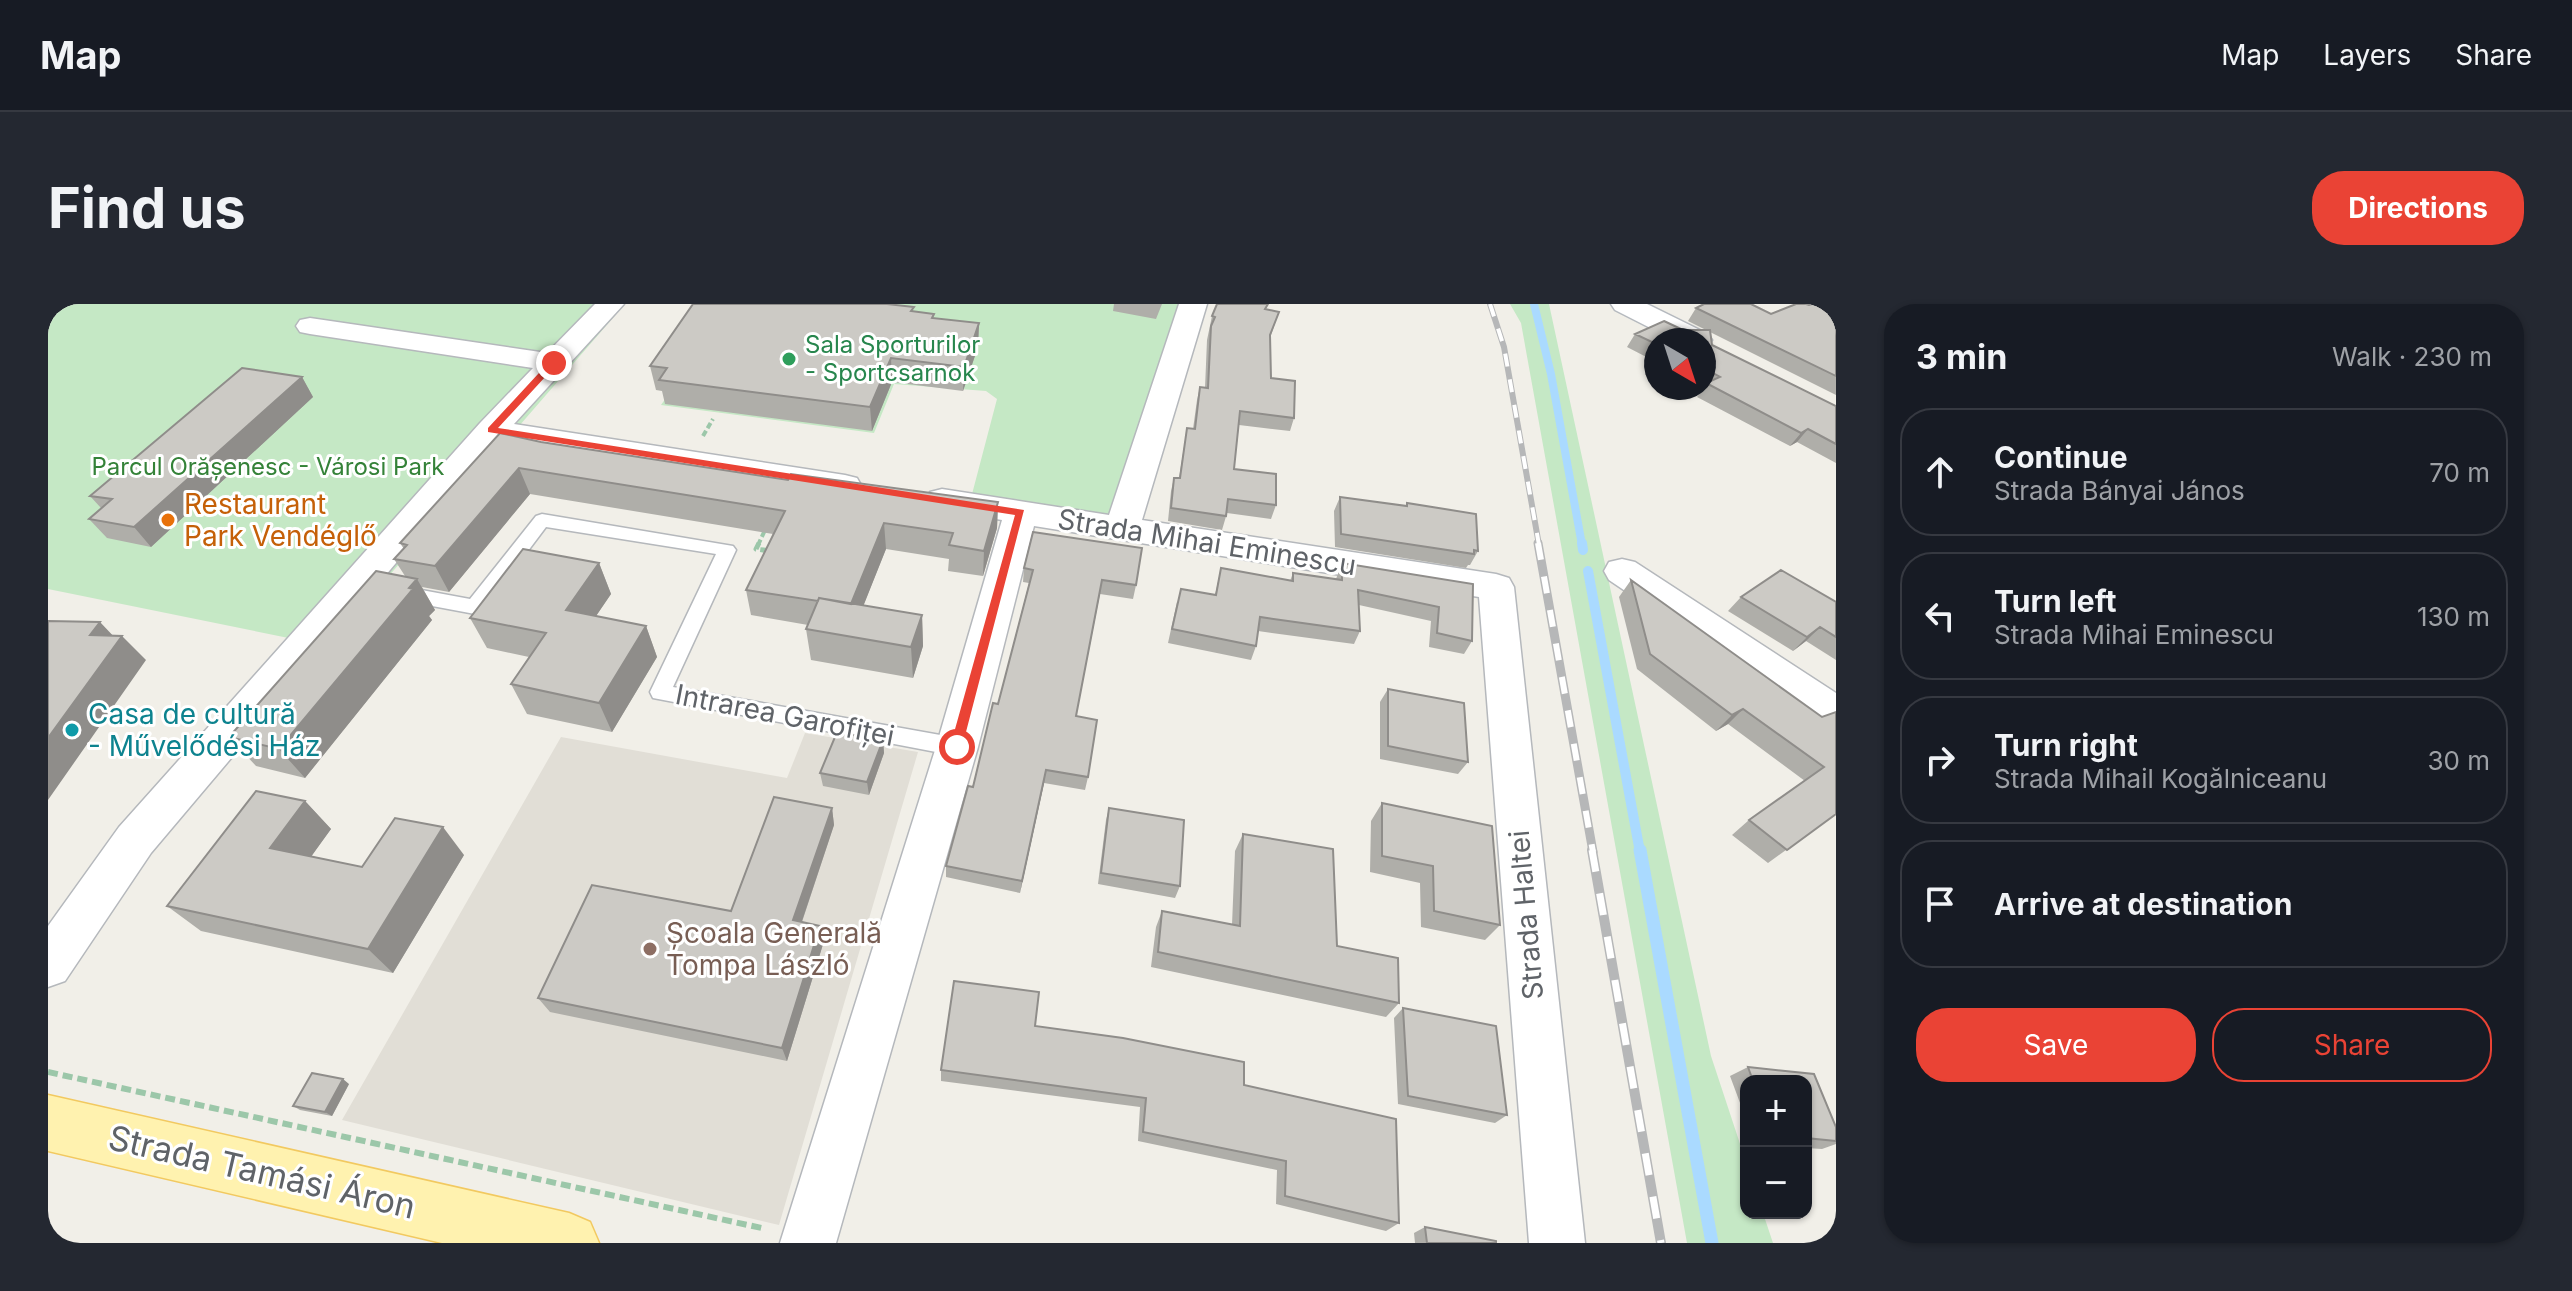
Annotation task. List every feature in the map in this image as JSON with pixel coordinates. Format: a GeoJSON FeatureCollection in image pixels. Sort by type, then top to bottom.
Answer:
{"type":"FeatureCollection","features":[{"type":"Feature","properties":{"kind":"main road"},"geometry":{"type":"LineString","coordinates":[[1625,304],[1672,328]]}},
{"type":"Feature","properties":{"kind":"main road","name":"Strada Tamási Áron"},"geometry":{"type":"LineString","coordinates":[[48,1123],[569,1243]]}},
{"type":"Feature","properties":{"kind":"street"},"geometry":{"type":"LineString","coordinates":[[48,965],[135,840],[491,430],[610,304]]}},
{"type":"Feature","properties":{"kind":"street"},"geometry":{"type":"LineString","coordinates":[[1122,528],[1193,304]]}},
{"type":"Feature","properties":{"kind":"street"},"geometry":{"type":"LineString","coordinates":[[310,326],[554,363]]}},
{"type":"Feature","properties":{"kind":"street"},"geometry":{"type":"LineString","coordinates":[[491,430],[870,489]]}},
{"type":"Feature","properties":{"kind":"street","name":"Strada Mihai Eminescu"},"geometry":{"type":"LineString","coordinates":[[915,496],[1496,587]]}},
{"type":"Feature","properties":{"kind":"street"},"geometry":{"type":"LineString","coordinates":[[809,1241],[957,747],[1021,512]]}},
{"type":"Feature","properties":{"kind":"street"},"geometry":{"type":"LineString","coordinates":[[1622,571],[1836,713]]}},
{"type":"Feature","properties":{"kind":"street","name":"Strada Haltei"},"geometry":{"type":"LineString","coordinates":[[1496,587],[1557,1243]]}},
{"type":"Feature","properties":{"kind":"lane","name":"Intrarea Garofiței"},"geometry":{"type":"LineString","coordinates":[[356,585],[475,607],[542,520],[727,550],[660,692],[957,747]]}},
{"type":"Feature","properties":{"kind":"path"},"geometry":{"type":"LineString","coordinates":[[784,553],[756,549],[790,477]]}},
{"type":"Feature","properties":{"kind":"path"},"geometry":{"type":"LineString","coordinates":[[48,1072],[809,1241]]}},
{"type":"Feature","properties":{"kind":"shaded area","name":"Școala Generală Tompa László"},"geometry":{"type":"Polygon","coordinates":[[[805,733],[918,752],[779,1225],[342,1120],[561,737],[787,778],[805,733]]]}},
{"type":"Feature","properties":{"kind":"green space","name":"Parcul Orășenesc - Városi Park"},"geometry":{"type":"Polygon","coordinates":[[[48,304],[625,304],[328,646],[48,589],[48,304]]]}},
{"type":"Feature","properties":{"kind":"green space"},"geometry":{"type":"Polygon","coordinates":[[[731,304],[1178,304],[1112,516],[971,498],[997,399],[986,391],[894,384],[874,433],[661,405],[731,304]]]}},
{"type":"Feature","properties":{"kind":"green space"},"geometry":{"type":"Polygon","coordinates":[[[1510,304],[1549,304],[1711,1056],[1740,1144],[1740,1219],[1765,1219],[1773,1243],[1687,1243],[1521,323],[1510,304]]]}},
{"type":"Feature","properties":{"kind":"building","name":"Sala Sporturilor - Sportcsarnok"},"geometry":{"type":"Polygon","coordinates":[[[693,304],[887,304],[914,307],[911,311],[934,314],[932,318],[979,323],[964,367],[891,358],[870,407],[659,380],[667,368],[650,366],[693,304]]]}},
{"type":"Feature","properties":{"kind":"building"},"geometry":{"type":"Polygon","coordinates":[[[1217,304],[1268,304],[1265,309],[1279,312],[1270,335],[1271,378],[1295,381],[1294,418],[1240,411],[1234,469],[1276,474],[1276,505],[1228,499],[1226,516],[1171,508],[1174,478],[1180,478],[1187,428],[1195,429],[1200,387],[1208,388],[1211,326],[1215,317],[1212,316],[1217,304]]]}},
{"type":"Feature","properties":{"kind":"building"},"geometry":{"type":"Polygon","coordinates":[[[1704,304],[1751,304],[1771,314],[1796,304],[1836,306],[1836,376],[1696,308],[1704,304]]]}},
{"type":"Feature","properties":{"kind":"building"},"geometry":{"type":"Polygon","coordinates":[[[1664,321],[1679,328],[1648,328],[1664,321]]]}},
{"type":"Feature","properties":{"kind":"building"},"geometry":{"type":"Polygon","coordinates":[[[1716,347],[1836,406],[1836,444],[1808,429],[1801,433],[1716,388],[1716,379],[1720,377],[1716,375],[1716,347]]]}},
{"type":"Feature","properties":{"kind":"building"},"geometry":{"type":"Polygon","coordinates":[[[242,368],[302,377],[134,527],[89,519],[112,499],[90,496],[242,368]]]}},
{"type":"Feature","properties":{"kind":"building"},"geometry":{"type":"Polygon","coordinates":[[[500,433],[788,480],[791,474],[998,502],[984,551],[949,545],[953,533],[884,523],[851,604],[746,590],[785,511],[519,468],[435,566],[394,559],[407,545],[400,543],[500,433]]]}},
{"type":"Feature","properties":{"kind":"building"},"geometry":{"type":"Polygon","coordinates":[[[1340,497],[1476,514],[1478,551],[1474,550],[1474,554],[1341,534],[1340,497]]]}},
{"type":"Feature","properties":{"kind":"building"},"geometry":{"type":"Polygon","coordinates":[[[1033,532],[1142,548],[1136,585],[1102,580],[1076,716],[1097,720],[1088,777],[1046,770],[1022,881],[946,866],[968,786],[973,787],[993,703],[998,704],[1033,570],[1024,568],[1033,532]]]}},
{"type":"Feature","properties":{"kind":"building"},"geometry":{"type":"Polygon","coordinates":[[[523,549],[599,563],[566,610],[646,626],[599,703],[511,684],[546,633],[470,618],[523,549]]]}},
{"type":"Feature","properties":{"kind":"building"},"geometry":{"type":"Polygon","coordinates":[[[1342,563],[1473,584],[1472,641],[1437,633],[1439,607],[1358,590],[1360,631],[1260,617],[1256,646],[1172,629],[1181,589],[1216,595],[1221,568],[1293,581],[1293,573],[1342,580],[1342,563]]]}},
{"type":"Feature","properties":{"kind":"building"},"geometry":{"type":"Polygon","coordinates":[[[1781,570],[1836,602],[1836,637],[1820,627],[1807,637],[1741,597],[1781,570]]]}},
{"type":"Feature","properties":{"kind":"building"},"geometry":{"type":"Polygon","coordinates":[[[376,571],[417,579],[409,588],[413,589],[279,749],[229,737],[376,571]]]}},
{"type":"Feature","properties":{"kind":"building"},"geometry":{"type":"Polygon","coordinates":[[[1631,580],[1822,717],[1836,712],[1836,814],[1787,850],[1749,820],[1824,767],[1743,709],[1732,715],[1650,654],[1631,580]]]}},
{"type":"Feature","properties":{"kind":"building"},"geometry":{"type":"Polygon","coordinates":[[[819,598],[922,615],[911,647],[806,629],[819,598]]]}},
{"type":"Feature","properties":{"kind":"building"},"geometry":{"type":"Polygon","coordinates":[[[48,621],[100,622],[90,635],[122,636],[48,738],[48,621]]]}},
{"type":"Feature","properties":{"kind":"building"},"geometry":{"type":"Polygon","coordinates":[[[1388,689],[1464,703],[1468,762],[1388,746],[1388,689]]]}},
{"type":"Feature","properties":{"kind":"building"},"geometry":{"type":"Polygon","coordinates":[[[837,732],[883,740],[867,782],[820,773],[837,732]]]}},
{"type":"Feature","properties":{"kind":"building"},"geometry":{"type":"Polygon","coordinates":[[[256,791],[305,801],[270,848],[362,867],[395,818],[443,827],[368,949],[167,906],[256,791]]]}},
{"type":"Feature","properties":{"kind":"building"},"geometry":{"type":"Polygon","coordinates":[[[774,797],[832,808],[793,920],[820,926],[782,1048],[538,998],[592,885],[731,911],[774,797]]]}},
{"type":"Feature","properties":{"kind":"building"},"geometry":{"type":"Polygon","coordinates":[[[1382,803],[1492,826],[1500,925],[1434,911],[1433,866],[1382,856],[1382,803]]]}},
{"type":"Feature","properties":{"kind":"building"},"geometry":{"type":"Polygon","coordinates":[[[1109,808],[1184,820],[1180,886],[1101,873],[1109,808]]]}},
{"type":"Feature","properties":{"kind":"building"},"geometry":{"type":"Polygon","coordinates":[[[1243,834],[1333,849],[1337,946],[1398,958],[1399,1003],[1158,952],[1162,911],[1240,926],[1243,834]]]}},
{"type":"Feature","properties":{"kind":"building"},"geometry":{"type":"Polygon","coordinates":[[[954,981],[1039,992],[1035,1026],[1123,1038],[1244,1062],[1244,1085],[1396,1119],[1399,1223],[1285,1196],[1286,1161],[1143,1132],[1146,1098],[941,1070],[954,981]]]}},
{"type":"Feature","properties":{"kind":"building"},"geometry":{"type":"Polygon","coordinates":[[[1403,1008],[1496,1026],[1507,1115],[1408,1096],[1403,1008]]]}},
{"type":"Feature","properties":{"kind":"building"},"geometry":{"type":"Polygon","coordinates":[[[1748,1067],[1814,1074],[1836,1127],[1836,1141],[1812,1139],[1812,1075],[1751,1075],[1748,1067]]]}},
{"type":"Feature","properties":{"kind":"building"},"geometry":{"type":"Polygon","coordinates":[[[312,1073],[343,1079],[325,1112],[293,1106],[312,1073]]]}},
{"type":"Feature","properties":{"kind":"building"},"geometry":{"type":"Polygon","coordinates":[[[1425,1227],[1496,1241],[1496,1243],[1427,1243],[1425,1227]]]}},
{"type":"Feature","properties":{"kind":"waterway"},"geometry":{"type":"LineString","coordinates":[[1534,304],[1551,374],[1582,545]]}},
{"type":"Feature","properties":{"kind":"waterway"},"geometry":{"type":"LineString","coordinates":[[1582,543],[1583,550]]}},
{"type":"Feature","properties":{"kind":"waterway"},"geometry":{"type":"LineString","coordinates":[[1588,571],[1640,852]]}},
{"type":"Feature","properties":{"kind":"waterway"},"geometry":{"type":"LineString","coordinates":[[1640,850],[1712,1243]]}},
{"type":"Feature","properties":{"kind":"railway"},"geometry":{"type":"LineString","coordinates":[[1490,304],[1504,347],[1539,545]]}},
{"type":"Feature","properties":{"kind":"railway"},"geometry":{"type":"LineString","coordinates":[[1538,543],[1593,852]]}},
{"type":"Feature","properties":{"kind":"railway"},"geometry":{"type":"LineString","coordinates":[[1592,850],[1661,1243]]}},
{"type":"Feature","properties":{"kind":"place","name":"Sala Sporturilor - Sportcsarnok"},"geometry":{"type":"Point","coordinates":[789,359]}},
{"type":"Feature","properties":{"kind":"place","name":"Restaurant Park Vendéglő"},"geometry":{"type":"Point","coordinates":[168,520]}},
{"type":"Feature","properties":{"kind":"place","name":"Casa de cultură - Művelődési Ház"},"geometry":{"type":"Point","coordinates":[72,730]}},
{"type":"Feature","properties":{"kind":"place","name":"Școala Generală Tompa László"},"geometry":{"type":"Point","coordinates":[650,949]}},
{"type":"Feature","properties":{"kind":"route"},"geometry":{"type":"LineString","coordinates":[[554,363],[491,430],[1021,512],[957,747]]}}]}
